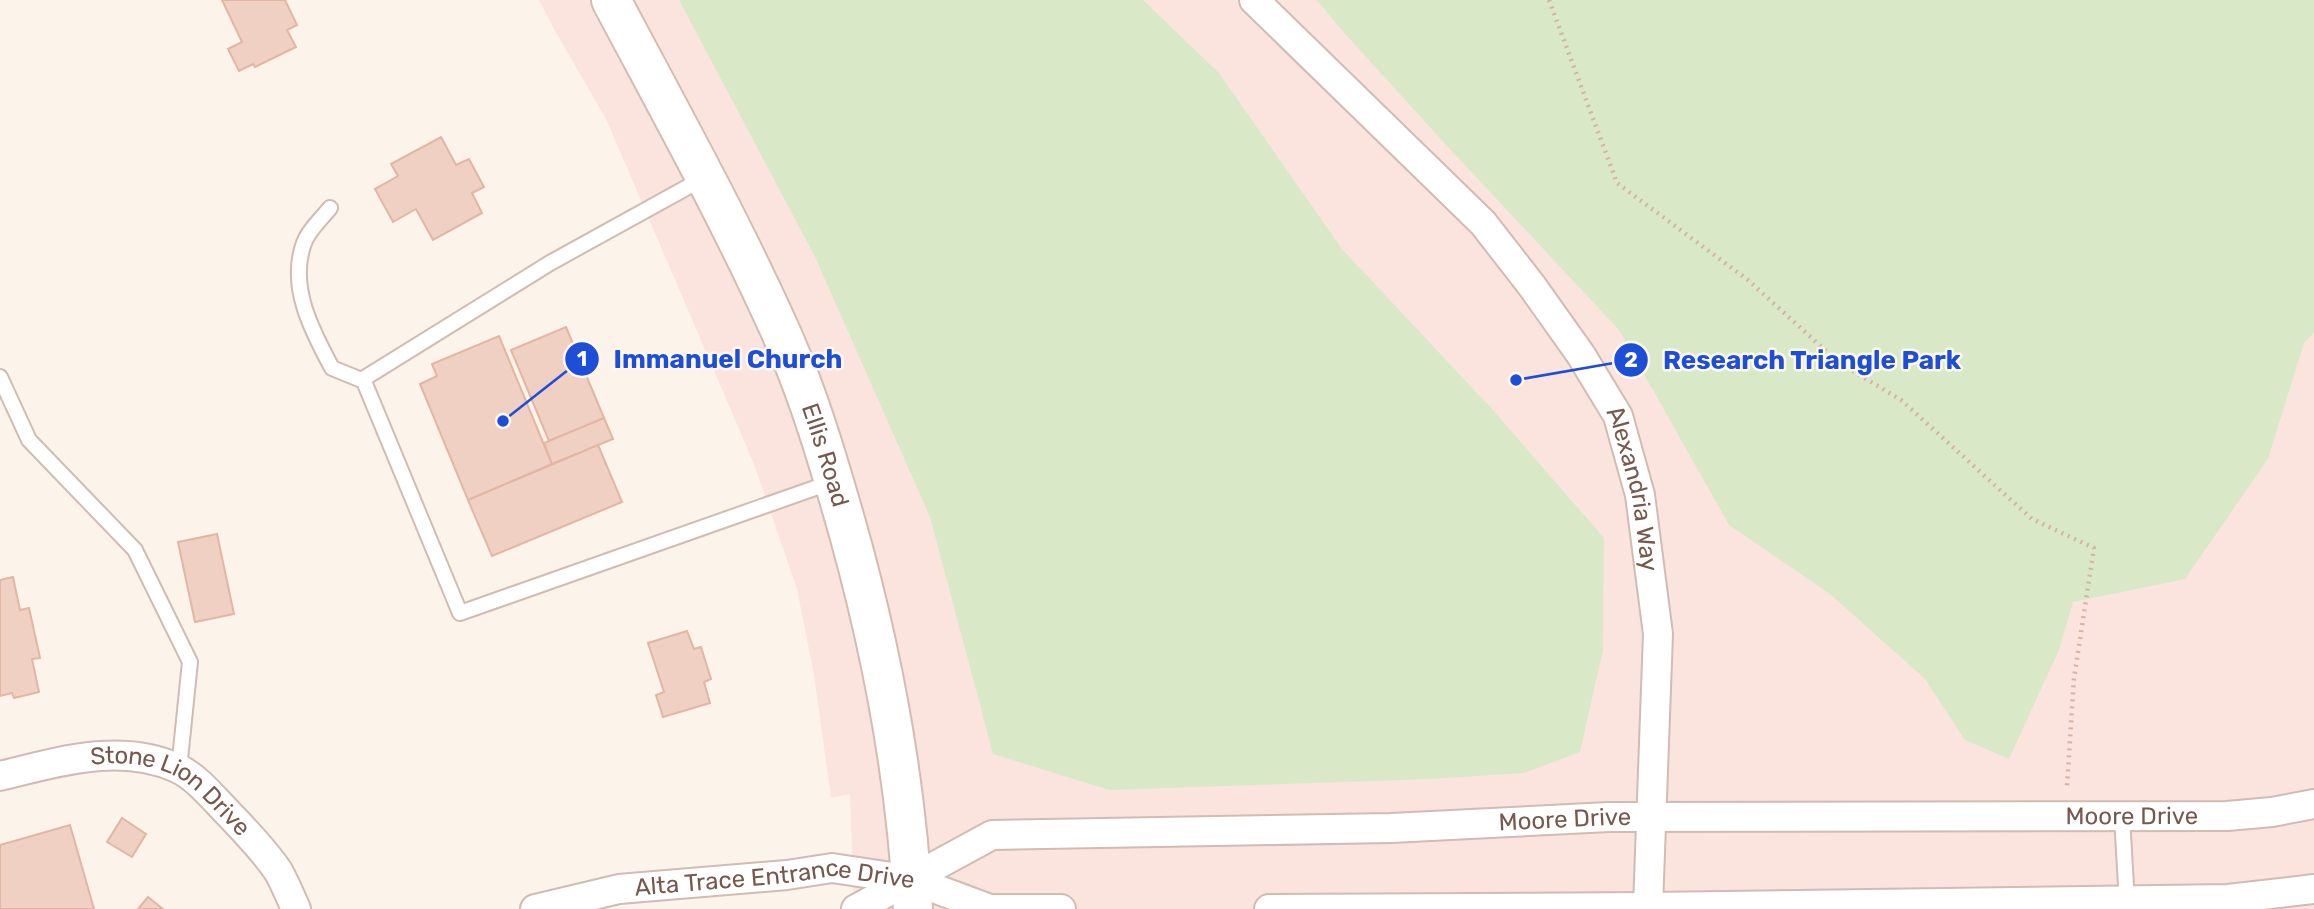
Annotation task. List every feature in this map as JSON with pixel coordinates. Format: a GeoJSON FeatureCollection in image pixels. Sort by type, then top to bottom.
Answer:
{"type":"FeatureCollection","features":[{"type":"Feature","properties":{"kind":"main road","name":"Ellis Road"},"geometry":{"type":"LineString","coordinates":[[611,0],[705,177],[774,316],[798,373],[855,553],[874,638],[902,796],[912,895]]}},
{"type":"Feature","properties":{"kind":"street","name":"Alexandria Way"},"geometry":{"type":"LineString","coordinates":[[1254,0],[1483,223],[1581,355],[1618,416],[1640,495],[1658,634],[1648,907]]}},
{"type":"Feature","properties":{"kind":"street","name":"Stone Lion Drive"},"geometry":{"type":"LineString","coordinates":[[0,776],[78,757],[149,759],[179,769],[206,791],[253,839],[278,871],[296,909]]}},
{"type":"Feature","properties":{"kind":"street","name":"Moore Drive"},"geometry":{"type":"LineString","coordinates":[[912,895],[992,835],[1391,828],[1652,817],[2227,816],[2272,812],[2314,804]]}},
{"type":"Feature","properties":{"kind":"street","name":"Alta Trace Entrance Drive"},"geometry":{"type":"LineString","coordinates":[[535,909],[620,894],[832,868],[912,895]]}},
{"type":"Feature","properties":{"kind":"street"},"geometry":{"type":"LineString","coordinates":[[1269,909],[2127,905],[2228,899],[2314,889]]}},
{"type":"Feature","properties":{"kind":"street","name":"Alta Trace Entrance Drive"},"geometry":{"type":"LineString","coordinates":[[856,909],[912,895]]}},
{"type":"Feature","properties":{"kind":"street"},"geometry":{"type":"LineString","coordinates":[[912,895],[992,909],[1061,909]]}},
{"type":"Feature","properties":{"kind":"lane"},"geometry":{"type":"LineString","coordinates":[[363,381],[550,263],[705,177]]}},
{"type":"Feature","properties":{"kind":"lane"},"geometry":{"type":"LineString","coordinates":[[330,208],[304,241],[297,273],[310,327],[332,368],[363,381],[460,613],[834,482]]}},
{"type":"Feature","properties":{"kind":"lane"},"geometry":{"type":"LineString","coordinates":[[0,377],[29,440],[135,550],[190,662],[179,769]]}},
{"type":"Feature","properties":{"kind":"lane"},"geometry":{"type":"LineString","coordinates":[[2122,817],[2127,905]]}},
{"type":"Feature","properties":{"kind":"path"},"geometry":{"type":"LineString","coordinates":[[1549,0],[1617,183],[1748,280],[1838,362],[1900,400],[2032,519],[2094,548],[2074,678],[2065,815]]}},
{"type":"Feature","properties":{"kind":"shaded area"},"geometry":{"type":"Polygon","coordinates":[[[539,0],[2314,0],[2314,909],[854,909],[850,794],[831,798],[814,675],[797,589],[754,464],[606,119],[539,0]]]}},
{"type":"Feature","properties":{"kind":"green space"},"geometry":{"type":"Polygon","coordinates":[[[679,0],[1143,0],[1219,73],[1342,249],[1492,409],[1604,538],[1603,650],[1580,752],[1524,773],[1432,779],[1109,790],[993,754],[930,517],[815,257],[679,0]]]}},
{"type":"Feature","properties":{"kind":"green space"},"geometry":{"type":"Polygon","coordinates":[[[1317,0],[2314,0],[2314,333],[2304,343],[2268,459],[2185,579],[2073,602],[2059,650],[2009,759],[1965,740],[1925,679],[1830,594],[1729,525],[1619,330],[1448,147],[1317,0]]]}},
{"type":"Feature","properties":{"kind":"building"},"geometry":{"type":"Polygon","coordinates":[[[222,0],[285,0],[297,25],[287,30],[296,47],[255,67],[253,64],[239,71],[228,49],[242,42],[222,0]]]}},
{"type":"Feature","properties":{"kind":"building"},"geometry":{"type":"Polygon","coordinates":[[[441,137],[456,165],[469,159],[484,187],[472,193],[482,213],[433,240],[416,209],[393,222],[375,189],[398,176],[391,164],[441,137]]]}},
{"type":"Feature","properties":{"kind":"building"},"geometry":{"type":"Polygon","coordinates":[[[566,327],[604,418],[549,441],[511,350],[566,327]]]}},
{"type":"Feature","properties":{"kind":"building"},"geometry":{"type":"Polygon","coordinates":[[[499,336],[552,464],[468,500],[420,384],[437,376],[432,364],[499,336]]]}},
{"type":"Feature","properties":{"kind":"building"},"geometry":{"type":"Polygon","coordinates":[[[604,418],[613,439],[552,464],[544,443],[604,418]]]}},
{"type":"Feature","properties":{"kind":"building"},"geometry":{"type":"Polygon","coordinates":[[[598,445],[622,502],[492,556],[468,500],[598,445]]]}},
{"type":"Feature","properties":{"kind":"building"},"geometry":{"type":"Polygon","coordinates":[[[217,534],[234,614],[195,622],[178,542],[217,534]]]}},
{"type":"Feature","properties":{"kind":"building"},"geometry":{"type":"Polygon","coordinates":[[[13,577],[20,610],[29,608],[40,658],[32,659],[39,692],[14,698],[12,693],[0,696],[0,580],[13,577]]]}},
{"type":"Feature","properties":{"kind":"building"},"geometry":{"type":"Polygon","coordinates":[[[687,631],[694,649],[701,647],[711,679],[704,682],[710,703],[663,717],[656,695],[664,692],[648,643],[687,631]]]}},
{"type":"Feature","properties":{"kind":"building"},"geometry":{"type":"Polygon","coordinates":[[[122,818],[146,834],[132,857],[107,842],[122,818]]]}},
{"type":"Feature","properties":{"kind":"building"},"geometry":{"type":"Polygon","coordinates":[[[70,825],[94,909],[0,909],[0,845],[70,825]]]}},
{"type":"Feature","properties":{"kind":"building"},"geometry":{"type":"Polygon","coordinates":[[[148,897],[163,909],[138,909],[148,897]]]}},
{"type":"Feature","properties":{"kind":"place","name":"Research Triangle Park"},"geometry":{"type":"Point","coordinates":[1516,380]}},
{"type":"Feature","properties":{"kind":"place","name":"Immanuel Church"},"geometry":{"type":"Point","coordinates":[503,421]}}]}
